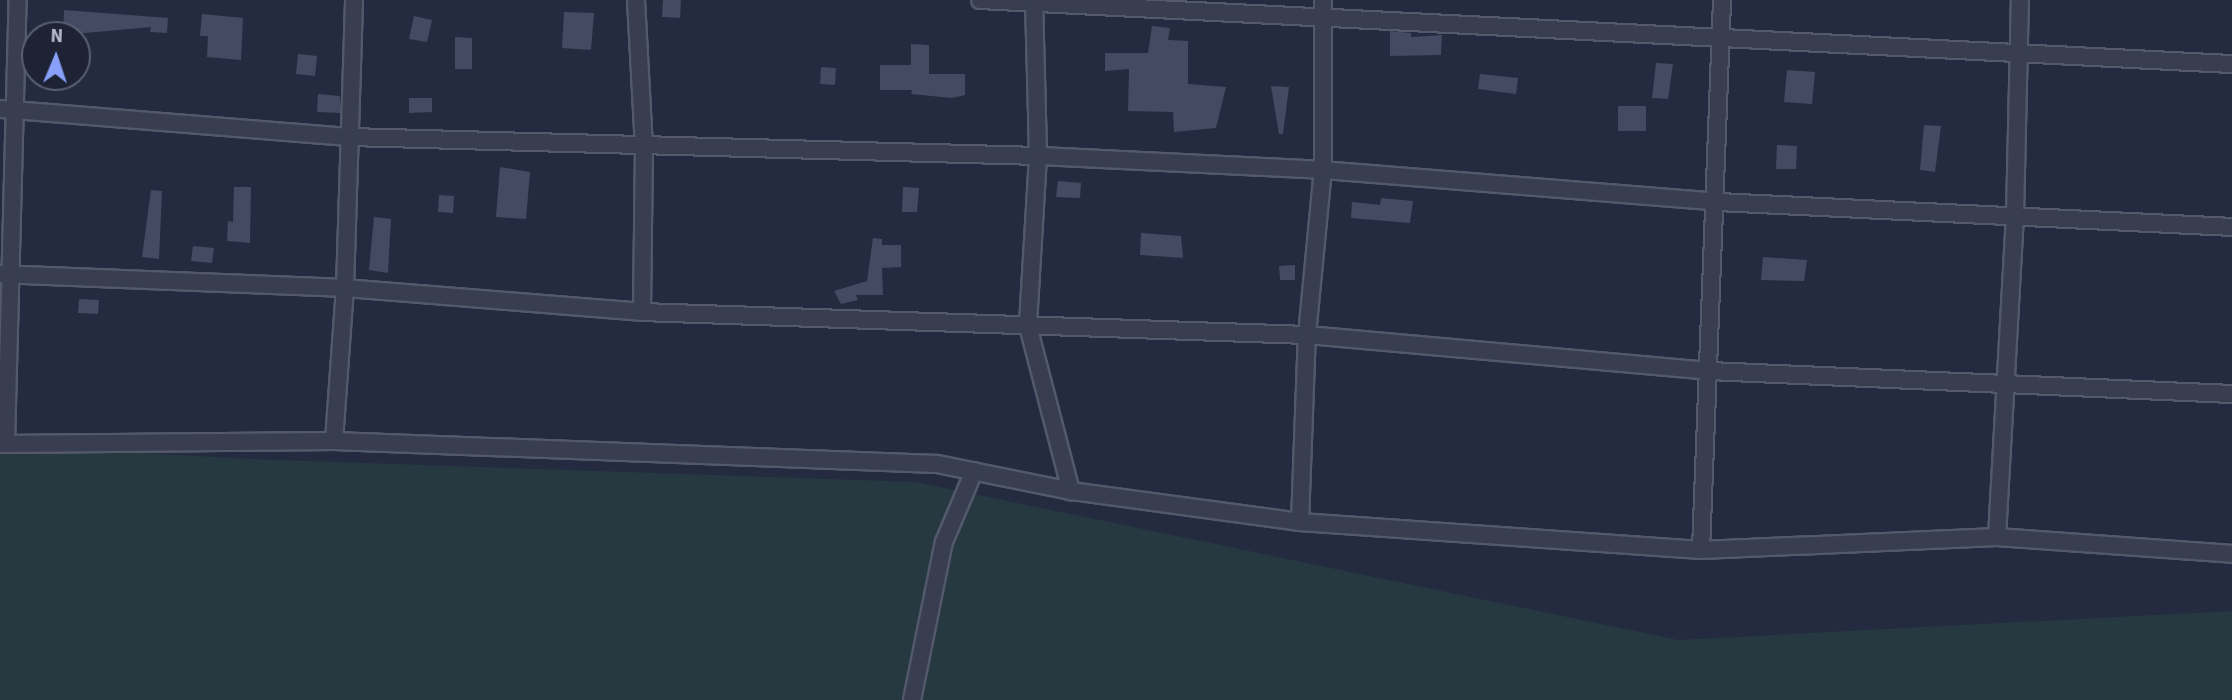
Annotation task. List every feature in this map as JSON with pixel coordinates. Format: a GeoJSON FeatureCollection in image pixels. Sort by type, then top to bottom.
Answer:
{"type":"FeatureCollection","features":[{"type":"Feature","properties":{"kind":"street"},"geometry":{"type":"LineString","coordinates":[[18,0],[7,110],[3,444],[334,441],[937,464],[1071,491],[1300,522],[1701,550],[1997,537],[2232,554]]}},
{"type":"Feature","properties":{"kind":"street"},"geometry":{"type":"LineString","coordinates":[[334,441],[345,288],[354,0]]}},
{"type":"Feature","properties":{"kind":"street"},"geometry":{"type":"LineString","coordinates":[[636,0],[644,146],[642,312]]}},
{"type":"Feature","properties":{"kind":"street"},"geometry":{"type":"LineString","coordinates":[[980,0],[2232,64]]}},
{"type":"Feature","properties":{"kind":"street"},"geometry":{"type":"LineString","coordinates":[[1300,522],[1307,335],[1323,170],[1323,0]]}},
{"type":"Feature","properties":{"kind":"street"},"geometry":{"type":"LineString","coordinates":[[1701,550],[1717,202],[1718,38],[1722,0]]}},
{"type":"Feature","properties":{"kind":"street"},"geometry":{"type":"LineString","coordinates":[[1997,537],[2015,216],[2016,53],[2020,0]]}},
{"type":"Feature","properties":{"kind":"street"},"geometry":{"type":"LineString","coordinates":[[1034,2],[1038,156],[1028,326],[1071,491]]}},
{"type":"Feature","properties":{"kind":"street"},"geometry":{"type":"LineString","coordinates":[[7,110],[351,137],[1038,156],[1323,170],[1717,202],[2232,227]]}},
{"type":"Feature","properties":{"kind":"street"},"geometry":{"type":"LineString","coordinates":[[6,275],[345,288],[642,312],[1307,335],[1709,371],[2232,394]]}},
{"type":"Feature","properties":{"kind":"street"},"geometry":{"type":"LineString","coordinates":[[912,700],[944,542],[974,471]]}},
{"type":"Feature","properties":{"kind":"shaded area"},"geometry":{"type":"Polygon","coordinates":[[[0,445],[250,459],[916,482],[1678,640],[2232,611],[2232,700],[0,700],[0,445]]]}},
{"type":"Feature","properties":{"kind":"building"},"geometry":{"type":"Polygon","coordinates":[[[663,0],[681,0],[680,18],[662,17],[663,0]]]}},
{"type":"Feature","properties":{"kind":"building"},"geometry":{"type":"Polygon","coordinates":[[[64,10],[168,18],[167,33],[150,32],[151,27],[91,32],[91,21],[64,21],[64,10]]]}},
{"type":"Feature","properties":{"kind":"building"},"geometry":{"type":"Polygon","coordinates":[[[564,12],[594,13],[591,50],[562,48],[564,12]]]}},
{"type":"Feature","properties":{"kind":"building"},"geometry":{"type":"Polygon","coordinates":[[[202,14],[243,18],[241,60],[207,57],[208,36],[200,36],[202,14]]]}},
{"type":"Feature","properties":{"kind":"building"},"geometry":{"type":"Polygon","coordinates":[[[414,16],[432,20],[427,42],[409,39],[414,16]]]}},
{"type":"Feature","properties":{"kind":"building"},"geometry":{"type":"Polygon","coordinates":[[[1152,26],[1170,28],[1168,40],[1188,41],[1188,84],[1226,87],[1216,128],[1174,132],[1173,112],[1128,111],[1129,69],[1105,71],[1105,53],[1148,53],[1152,26]]]}},
{"type":"Feature","properties":{"kind":"building"},"geometry":{"type":"Polygon","coordinates":[[[1390,31],[1411,33],[1411,37],[1442,35],[1441,55],[1390,56],[1390,31]]]}},
{"type":"Feature","properties":{"kind":"building"},"geometry":{"type":"Polygon","coordinates":[[[455,37],[472,38],[472,69],[455,69],[455,37]]]}},
{"type":"Feature","properties":{"kind":"building"},"geometry":{"type":"Polygon","coordinates":[[[911,44],[929,45],[929,74],[965,74],[965,95],[952,98],[911,94],[912,90],[880,90],[880,65],[911,65],[911,44]]]}},
{"type":"Feature","properties":{"kind":"building"},"geometry":{"type":"Polygon","coordinates":[[[298,54],[317,56],[315,76],[296,74],[298,54]]]}},
{"type":"Feature","properties":{"kind":"building"},"geometry":{"type":"Polygon","coordinates":[[[1656,63],[1673,64],[1668,99],[1652,98],[1656,63]]]}},
{"type":"Feature","properties":{"kind":"building"},"geometry":{"type":"Polygon","coordinates":[[[821,67],[836,68],[835,85],[820,84],[821,67]]]}},
{"type":"Feature","properties":{"kind":"building"},"geometry":{"type":"Polygon","coordinates":[[[1787,70],[1815,72],[1812,104],[1784,102],[1787,70]]]}},
{"type":"Feature","properties":{"kind":"building"},"geometry":{"type":"Polygon","coordinates":[[[1480,74],[1518,78],[1516,94],[1478,89],[1480,74]]]}},
{"type":"Feature","properties":{"kind":"building"},"geometry":{"type":"Polygon","coordinates":[[[1271,86],[1289,87],[1283,134],[1279,134],[1271,86]]]}},
{"type":"Feature","properties":{"kind":"building"},"geometry":{"type":"Polygon","coordinates":[[[318,94],[340,96],[340,113],[317,112],[318,94]]]}},
{"type":"Feature","properties":{"kind":"building"},"geometry":{"type":"Polygon","coordinates":[[[409,98],[432,98],[432,112],[409,113],[409,98]]]}},
{"type":"Feature","properties":{"kind":"building"},"geometry":{"type":"Polygon","coordinates":[[[1618,106],[1646,106],[1646,131],[1618,131],[1618,106]]]}},
{"type":"Feature","properties":{"kind":"building"},"geometry":{"type":"Polygon","coordinates":[[[1924,125],[1941,126],[1935,172],[1920,170],[1924,125]]]}},
{"type":"Feature","properties":{"kind":"building"},"geometry":{"type":"Polygon","coordinates":[[[1777,145],[1797,146],[1796,169],[1776,169],[1777,145]]]}},
{"type":"Feature","properties":{"kind":"building"},"geometry":{"type":"Polygon","coordinates":[[[500,167],[530,172],[526,219],[496,217],[500,167]]]}},
{"type":"Feature","properties":{"kind":"building"},"geometry":{"type":"Polygon","coordinates":[[[1058,181],[1081,183],[1080,198],[1056,197],[1058,181]]]}},
{"type":"Feature","properties":{"kind":"building"},"geometry":{"type":"Polygon","coordinates":[[[234,187],[251,187],[250,243],[227,241],[228,221],[233,222],[234,187]]]}},
{"type":"Feature","properties":{"kind":"building"},"geometry":{"type":"Polygon","coordinates":[[[903,187],[919,188],[917,212],[902,212],[903,187]]]}},
{"type":"Feature","properties":{"kind":"building"},"geometry":{"type":"Polygon","coordinates":[[[151,190],[162,191],[159,259],[142,257],[151,190]]]}},
{"type":"Feature","properties":{"kind":"building"},"geometry":{"type":"Polygon","coordinates":[[[439,195],[454,196],[453,213],[438,212],[439,195]]]}},
{"type":"Feature","properties":{"kind":"building"},"geometry":{"type":"Polygon","coordinates":[[[1381,198],[1413,201],[1410,223],[1351,218],[1352,202],[1380,205],[1381,198]]]}},
{"type":"Feature","properties":{"kind":"building"},"geometry":{"type":"Polygon","coordinates":[[[374,217],[391,219],[388,273],[369,270],[374,217]]]}},
{"type":"Feature","properties":{"kind":"building"},"geometry":{"type":"Polygon","coordinates":[[[1141,233],[1181,236],[1183,258],[1140,255],[1141,233]]]}},
{"type":"Feature","properties":{"kind":"building"},"geometry":{"type":"Polygon","coordinates":[[[873,238],[882,239],[882,245],[901,245],[901,267],[882,268],[883,295],[856,295],[858,300],[841,304],[834,291],[867,281],[873,238]]]}},
{"type":"Feature","properties":{"kind":"building"},"geometry":{"type":"Polygon","coordinates":[[[193,246],[214,248],[212,263],[191,261],[193,246]]]}},
{"type":"Feature","properties":{"kind":"building"},"geometry":{"type":"Polygon","coordinates":[[[1763,257],[1807,260],[1804,281],[1761,280],[1763,257]]]}},
{"type":"Feature","properties":{"kind":"building"},"geometry":{"type":"Polygon","coordinates":[[[1295,265],[1295,280],[1280,280],[1279,266],[1295,265]]]}},
{"type":"Feature","properties":{"kind":"building"},"geometry":{"type":"Polygon","coordinates":[[[79,299],[99,300],[98,314],[78,313],[79,299]]]}}]}
